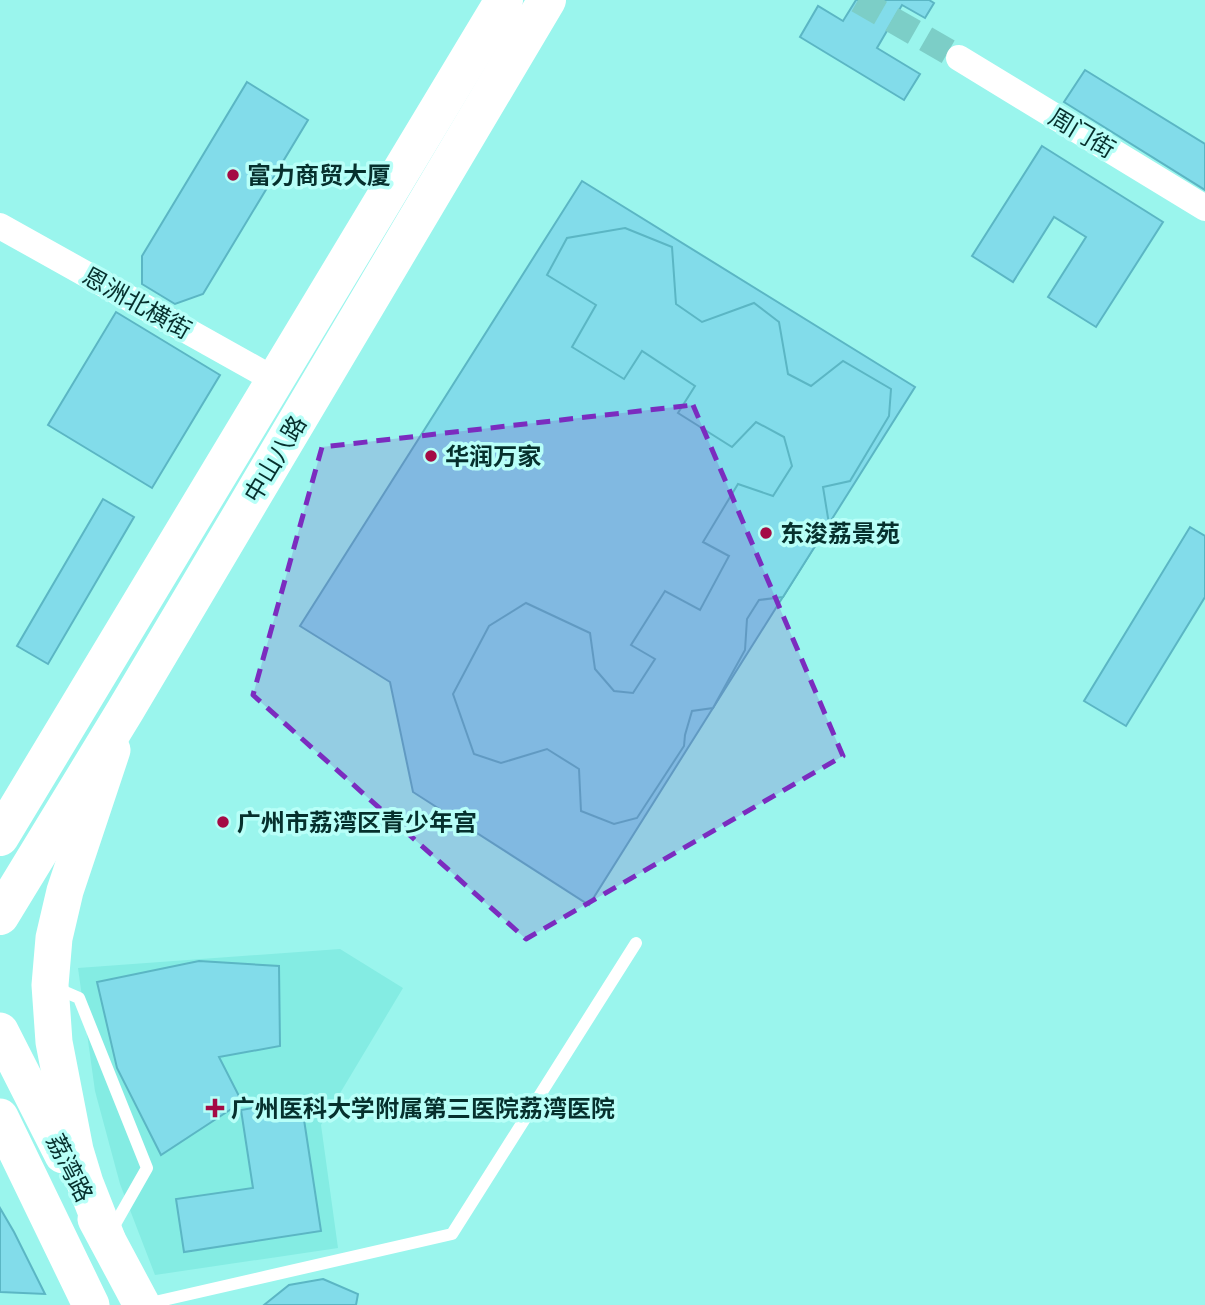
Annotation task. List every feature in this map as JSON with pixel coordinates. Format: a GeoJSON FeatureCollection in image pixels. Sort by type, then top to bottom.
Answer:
{"type":"FeatureCollection","features":[{"type":"Feature","properties":{"kind":"main road","name":"中山八路"},"geometry":{"type":"LineString","coordinates":[[0,838],[504,0]]}},
{"type":"Feature","properties":{"kind":"main road","name":"中山八路"},"geometry":{"type":"LineString","coordinates":[[0,916],[125,711],[547,0]]}},
{"type":"Feature","properties":{"kind":"main road"},"geometry":{"type":"LineString","coordinates":[[107,1240],[75,1150],[54,1042],[50,985],[54,938],[65,891],[125,711]]}},
{"type":"Feature","properties":{"kind":"main road"},"geometry":{"type":"LineString","coordinates":[[0,801],[24,780],[73,716]]}},
{"type":"Feature","properties":{"kind":"main road","name":"荔湾路"},"geometry":{"type":"LineString","coordinates":[[0,1031],[142,1305]]}},
{"type":"Feature","properties":{"kind":"main road","name":"荔湾路"},"geometry":{"type":"LineString","coordinates":[[0,1117],[91,1305]]}},
{"type":"Feature","properties":{"kind":"main road"},"geometry":{"type":"LineString","coordinates":[[0,1167],[20,1184],[48,1215]]}},
{"type":"Feature","properties":{"kind":"street","name":"周门街"},"geometry":{"type":"LineString","coordinates":[[959,58],[1205,208]]}},
{"type":"Feature","properties":{"kind":"street","name":"恩洲北横街"},"geometry":{"type":"LineString","coordinates":[[0,226],[275,380]]}},
{"type":"Feature","properties":{"kind":"lane"},"geometry":{"type":"LineString","coordinates":[[142,1305],[452,1234],[636,943]]}},
{"type":"Feature","properties":{"kind":"lane"},"geometry":{"type":"LineString","coordinates":[[50,985],[79,998],[147,1168],[107,1240]]}},
{"type":"Feature","properties":{"kind":"highlighted area"},"geometry":{"type":"Polygon","coordinates":[[[693,405],[843,756],[526,939],[253,695],[322,447],[693,405]]]}},
{"type":"Feature","properties":{"kind":"shaded area","name":"广州医科大学附属第三医院荔湾医院"},"geometry":{"type":"Polygon","coordinates":[[[340,949],[403,988],[321,1125],[338,1248],[155,1275],[120,1184],[95,1091],[78,968],[340,949]]]}},
{"type":"Feature","properties":{"kind":"building"},"geometry":{"type":"Polygon","coordinates":[[[856,0],[929,0],[934,3],[925,18],[902,5],[877,48],[920,74],[904,100],[800,37],[818,6],[843,21],[856,0]]]}},
{"type":"Feature","properties":{"kind":"building"},"geometry":{"type":"Polygon","coordinates":[[[1085,70],[1205,144],[1205,190],[1064,102],[1085,70]]]}},
{"type":"Feature","properties":{"kind":"building","name":"富力商贸大厦"},"geometry":{"type":"Polygon","coordinates":[[[247,82],[308,120],[203,294],[175,304],[142,284],[142,256],[247,82]]]}},
{"type":"Feature","properties":{"kind":"building"},"geometry":{"type":"Polygon","coordinates":[[[1042,146],[1163,222],[1096,327],[1048,297],[1086,237],[1054,217],[1013,282],[972,256],[1042,146]]]}},
{"type":"Feature","properties":{"kind":"building"},"geometry":{"type":"Polygon","coordinates":[[[582,181],[915,387],[589,905],[413,792],[390,682],[300,626],[582,181]]]}},
{"type":"Feature","properties":{"kind":"building","name":"东浚荔景苑"},"geometry":{"type":"Polygon","coordinates":[[[625,228],[672,247],[676,304],[702,322],[754,303],[779,322],[788,374],[811,386],[843,361],[891,389],[889,416],[850,481],[823,487],[829,524],[783,597],[759,600],[747,619],[745,650],[713,708],[692,711],[684,746],[637,818],[614,824],[581,811],[579,769],[547,749],[501,763],[474,754],[453,694],[489,626],[526,603],[590,633],[595,669],[614,691],[633,693],[655,659],[631,645],[665,591],[700,610],[729,556],[703,542],[738,484],[773,496],[792,466],[784,437],[756,422],[732,447],[678,413],[695,386],[642,351],[624,379],[572,347],[596,305],[547,275],[567,238],[625,228]]]}},
{"type":"Feature","properties":{"kind":"building"},"geometry":{"type":"Polygon","coordinates":[[[116,312],[220,375],[152,488],[48,425],[116,312]]]}},
{"type":"Feature","properties":{"kind":"building"},"geometry":{"type":"Polygon","coordinates":[[[103,499],[134,517],[48,664],[17,646],[103,499]]]}},
{"type":"Feature","properties":{"kind":"building"},"geometry":{"type":"Polygon","coordinates":[[[1190,527],[1205,536],[1205,597],[1126,726],[1084,701],[1190,527]]]}},
{"type":"Feature","properties":{"kind":"building"},"geometry":{"type":"Polygon","coordinates":[[[199,961],[279,966],[280,1046],[219,1057],[242,1102],[161,1155],[117,1068],[97,982],[199,961]]]}},
{"type":"Feature","properties":{"kind":"building"},"geometry":{"type":"Polygon","coordinates":[[[301,1100],[321,1231],[184,1252],[176,1199],[253,1188],[241,1110],[301,1100]]]}},
{"type":"Feature","properties":{"kind":"building"},"geometry":{"type":"Polygon","coordinates":[[[0,1208],[14,1232],[45,1294],[0,1292],[0,1208]]]}},
{"type":"Feature","properties":{"kind":"building"},"geometry":{"type":"Polygon","coordinates":[[[323,1279],[358,1294],[356,1305],[264,1305],[289,1285],[323,1279]]]}},
{"type":"Feature","properties":{"kind":"tunnel"},"geometry":{"type":"LineString","coordinates":[[858,0],[959,58]]}},
{"type":"Feature","properties":{"kind":"place","name":"富力商贸大厦"},"geometry":{"type":"Point","coordinates":[233,175]}},
{"type":"Feature","properties":{"kind":"place","name":"华润万家"},"geometry":{"type":"Point","coordinates":[431,456]}},
{"type":"Feature","properties":{"kind":"place","name":"东浚荔景苑"},"geometry":{"type":"Point","coordinates":[766,533]}},
{"type":"Feature","properties":{"kind":"place","name":"广州市荔湾区青少年宫"},"geometry":{"type":"Point","coordinates":[223,822]}},
{"type":"Feature","properties":{"kind":"place","name":"广州医科大学附属第三医院荔湾医院"},"geometry":{"type":"Point","coordinates":[215,1108]}}]}
